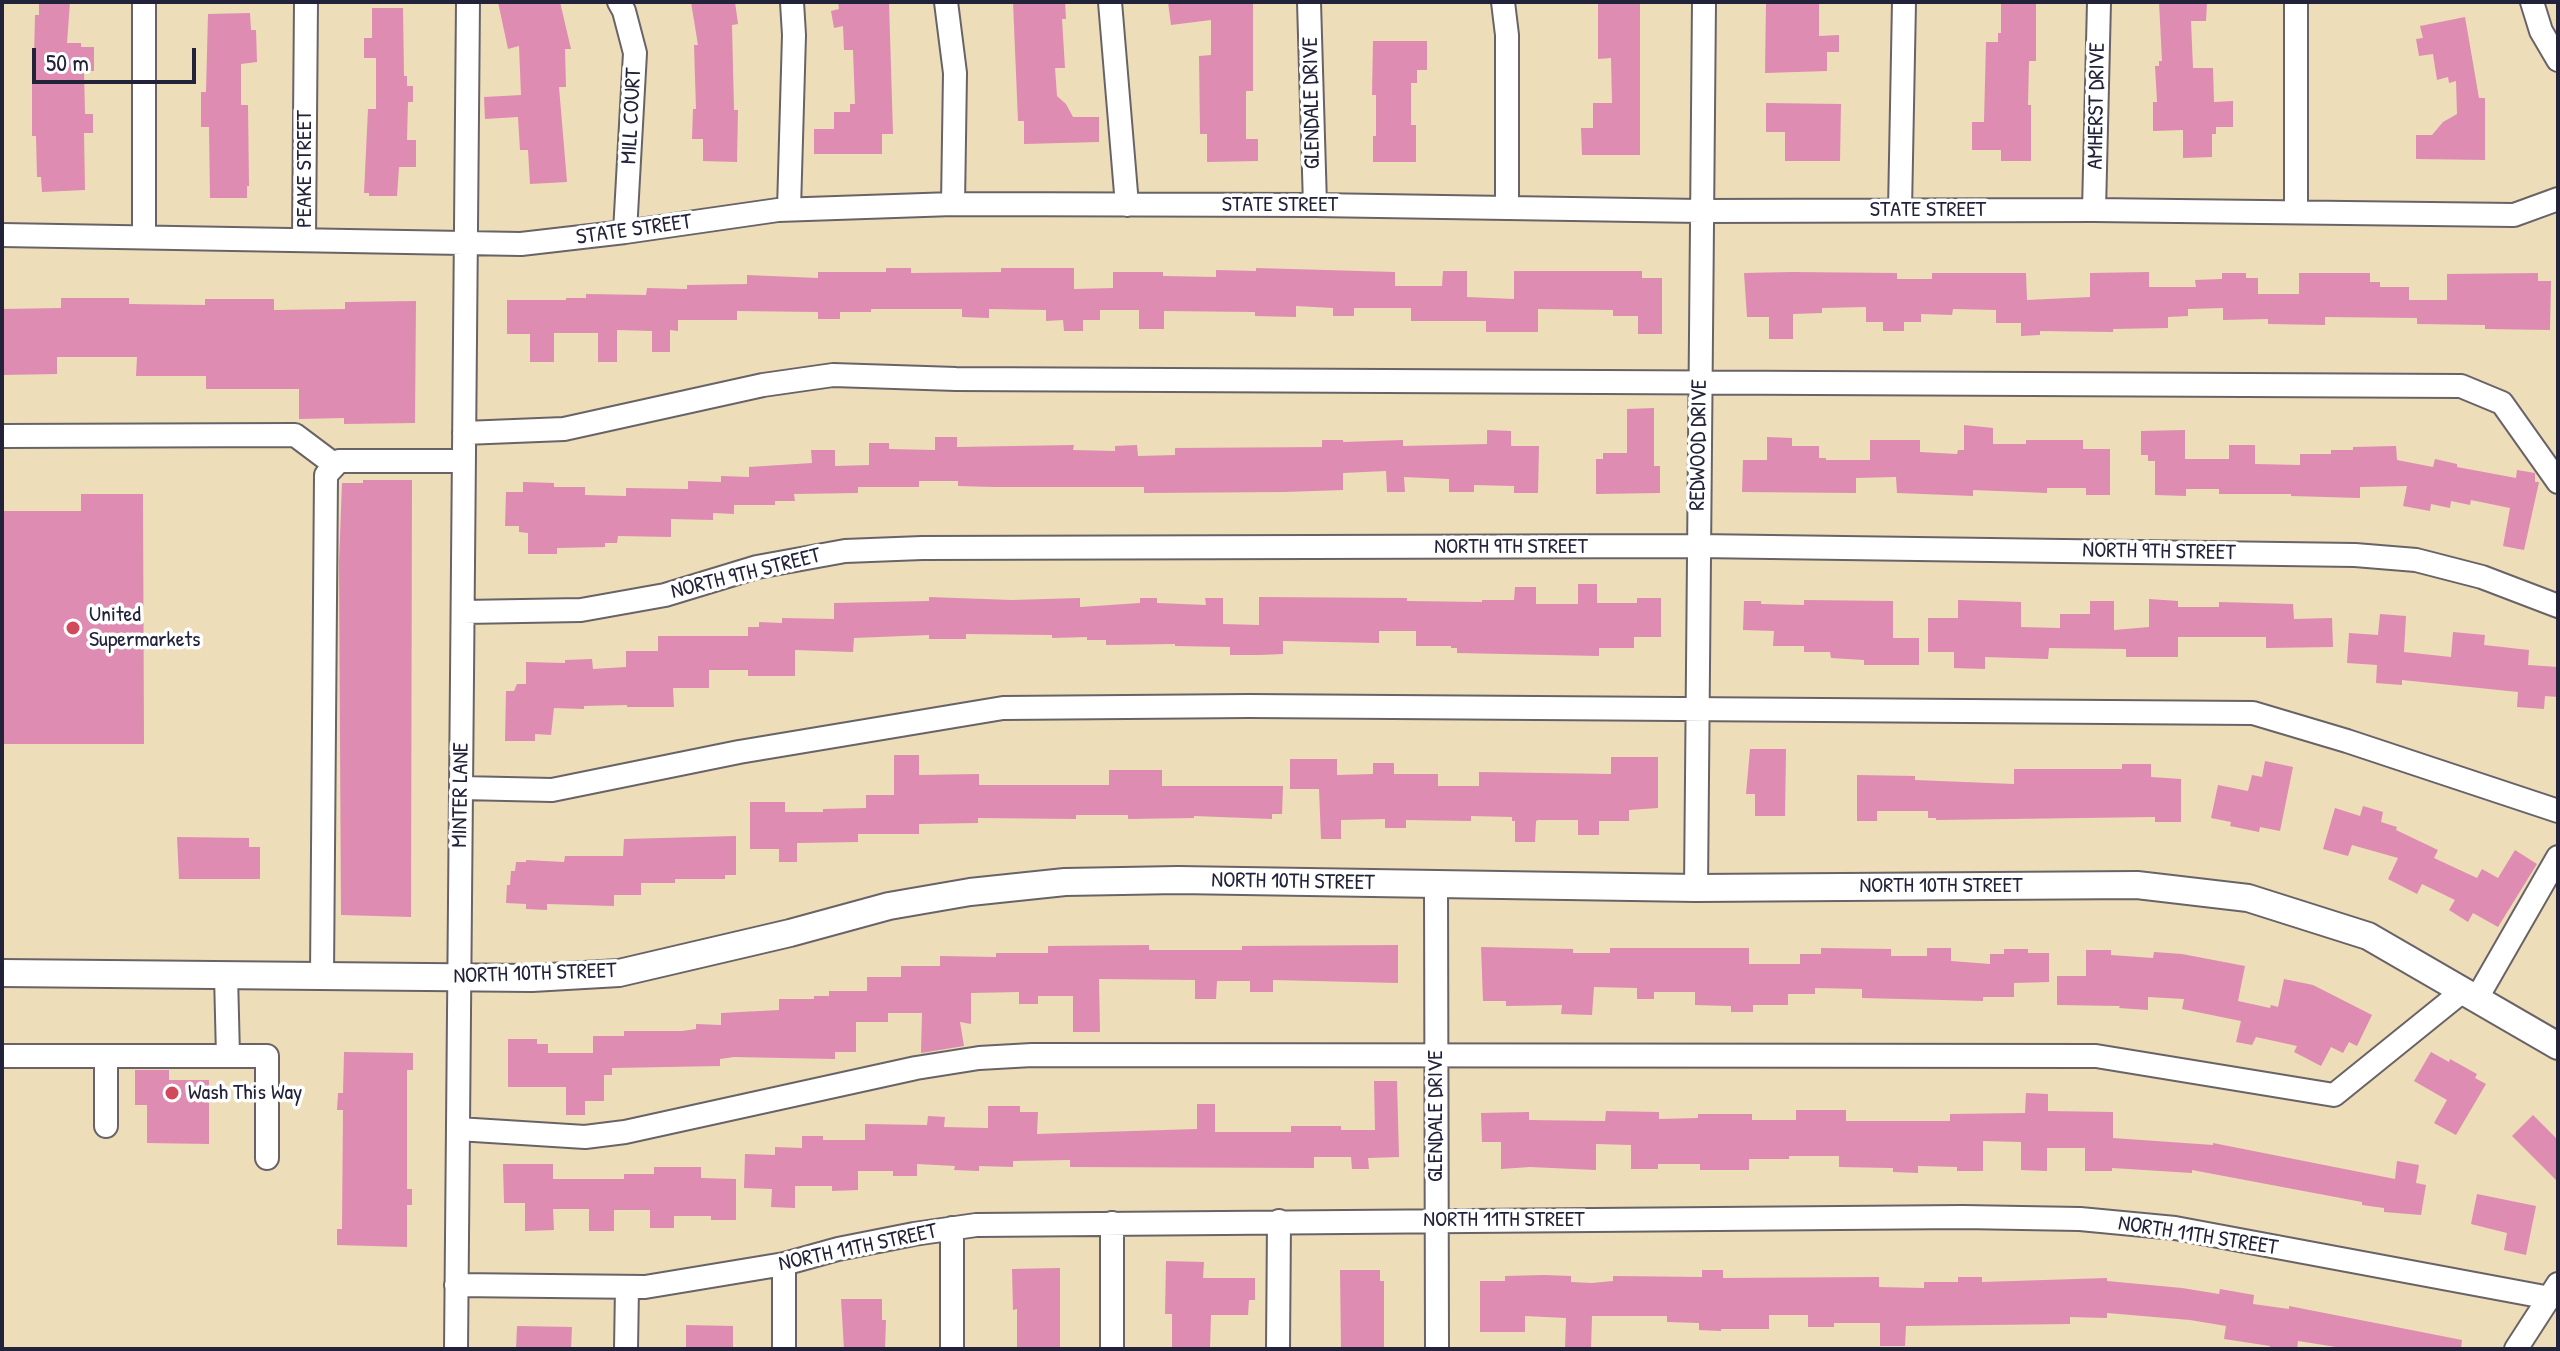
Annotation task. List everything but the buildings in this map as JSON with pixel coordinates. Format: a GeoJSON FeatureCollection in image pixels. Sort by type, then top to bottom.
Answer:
{"type":"FeatureCollection","features":[{"type":"Feature","properties":{"kind":"main road","name":"NORTH 10TH STREET"},"geometry":{"type":"LineString","coordinates":[[2,973],[532,978],[619,973],[889,906],[970,892],[1065,882],[1178,880],[1696,888],[2137,885],[2248,898],[2368,936],[2558,1046]]}},
{"type":"Feature","properties":{"kind":"street"},"geometry":{"type":"LineString","coordinates":[[144,2],[144,237]]}},
{"type":"Feature","properties":{"kind":"street","name":"PEAKE STREET"},"geometry":{"type":"LineString","coordinates":[[304,239],[306,2]]}},
{"type":"Feature","properties":{"kind":"street","name":"MINTER LANE"},"geometry":{"type":"LineString","coordinates":[[456,1349],[468,2]]}},
{"type":"Feature","properties":{"kind":"street","name":"MILL COURT"},"geometry":{"type":"LineString","coordinates":[[619,2],[635,53],[625,232]]}},
{"type":"Feature","properties":{"kind":"street"},"geometry":{"type":"LineString","coordinates":[[789,209],[794,35],[792,2]]}},
{"type":"Feature","properties":{"kind":"street"},"geometry":{"type":"LineString","coordinates":[[946,2],[955,73],[953,204]]}},
{"type":"Feature","properties":{"kind":"street"},"geometry":{"type":"LineString","coordinates":[[1110,2],[1127,205]]}},
{"type":"Feature","properties":{"kind":"street","name":"GLENDALE DRIVE"},"geometry":{"type":"LineString","coordinates":[[1309,2],[1315,205]]}},
{"type":"Feature","properties":{"kind":"street"},"geometry":{"type":"LineString","coordinates":[[1503,2],[1507,35],[1507,208]]}},
{"type":"Feature","properties":{"kind":"street","name":"REDWOOD DRIVE"},"geometry":{"type":"LineString","coordinates":[[1696,888],[1704,2]]}},
{"type":"Feature","properties":{"kind":"street"},"geometry":{"type":"LineString","coordinates":[[1900,210],[1904,2]]}},
{"type":"Feature","properties":{"kind":"street","name":"AMHERST DRIVE"},"geometry":{"type":"LineString","coordinates":[[2094,210],[2099,2]]}},
{"type":"Feature","properties":{"kind":"street"},"geometry":{"type":"LineString","coordinates":[[2296,2],[2296,211]]}},
{"type":"Feature","properties":{"kind":"street"},"geometry":{"type":"LineString","coordinates":[[2532,2],[2541,31],[2558,60]]}},
{"type":"Feature","properties":{"kind":"street","name":"STATE STREET"},"geometry":{"type":"LineString","coordinates":[[2,235],[521,244],[789,209],[953,204],[1700,211],[2296,211],[2514,215],[2558,199]]}},
{"type":"Feature","properties":{"kind":"street"},"geometry":{"type":"LineString","coordinates":[[464,433],[564,429],[763,385],[833,375],[956,379],[2461,386],[2502,403],[2558,482]]}},
{"type":"Feature","properties":{"kind":"street"},"geometry":{"type":"LineString","coordinates":[[2,436],[295,435],[335,465]]}},
{"type":"Feature","properties":{"kind":"street"},"geometry":{"type":"LineString","coordinates":[[322,975],[326,475],[339,461],[464,461]]}},
{"type":"Feature","properties":{"kind":"street","name":"NORTH 9TH STREET"},"geometry":{"type":"LineString","coordinates":[[463,612],[581,610],[665,595],[757,567],[845,551],[922,548],[1698,546],[2355,555],[2416,560],[2482,577],[2558,606]]}},
{"type":"Feature","properties":{"kind":"street"},"geometry":{"type":"LineString","coordinates":[[461,788],[552,790],[739,752],[1003,708],[1249,706],[2253,713],[2558,811]]}},
{"type":"Feature","properties":{"kind":"street"},"geometry":{"type":"LineString","coordinates":[[458,1129],[585,1137],[625,1132],[916,1068],[979,1058],[1032,1055],[2096,1056],[2334,1095],[2470,994],[2558,857]]}},
{"type":"Feature","properties":{"kind":"street","name":"GLENDALE DRIVE"},"geometry":{"type":"LineString","coordinates":[[1436,884],[1437,1349]]}},
{"type":"Feature","properties":{"kind":"street"},"geometry":{"type":"LineString","coordinates":[[226,975],[228,1056]]}},
{"type":"Feature","properties":{"kind":"street"},"geometry":{"type":"LineString","coordinates":[[2,1056],[267,1056],[267,1158]]}},
{"type":"Feature","properties":{"kind":"street"},"geometry":{"type":"LineString","coordinates":[[106,1056],[106,1126]]}},
{"type":"Feature","properties":{"kind":"street","name":"NORTH 11TH STREET"},"geometry":{"type":"LineString","coordinates":[[456,1285],[645,1287],[784,1264],[838,1249],[976,1225],[1947,1217],[2080,1219],[2175,1228],[2554,1291]]}},
{"type":"Feature","properties":{"kind":"street"},"geometry":{"type":"LineString","coordinates":[[1278,1349],[1279,1221]]}},
{"type":"Feature","properties":{"kind":"street"},"geometry":{"type":"LineString","coordinates":[[1112,1223],[1112,1349]]}},
{"type":"Feature","properties":{"kind":"street"},"geometry":{"type":"LineString","coordinates":[[952,1228],[952,1349]]}},
{"type":"Feature","properties":{"kind":"street"},"geometry":{"type":"LineString","coordinates":[[784,1264],[784,1349]]}},
{"type":"Feature","properties":{"kind":"street"},"geometry":{"type":"LineString","coordinates":[[626,1349],[627,1287]]}},
{"type":"Feature","properties":{"kind":"street"},"geometry":{"type":"LineString","coordinates":[[2516,1349],[2554,1291]]}},
{"type":"Feature","properties":{"kind":"place","name":"United Supermarkets"},"geometry":{"type":"Point","coordinates":[73,628]}},
{"type":"Feature","properties":{"kind":"place","name":"Wash This Way"},"geometry":{"type":"Point","coordinates":[172,1093]}}]}
